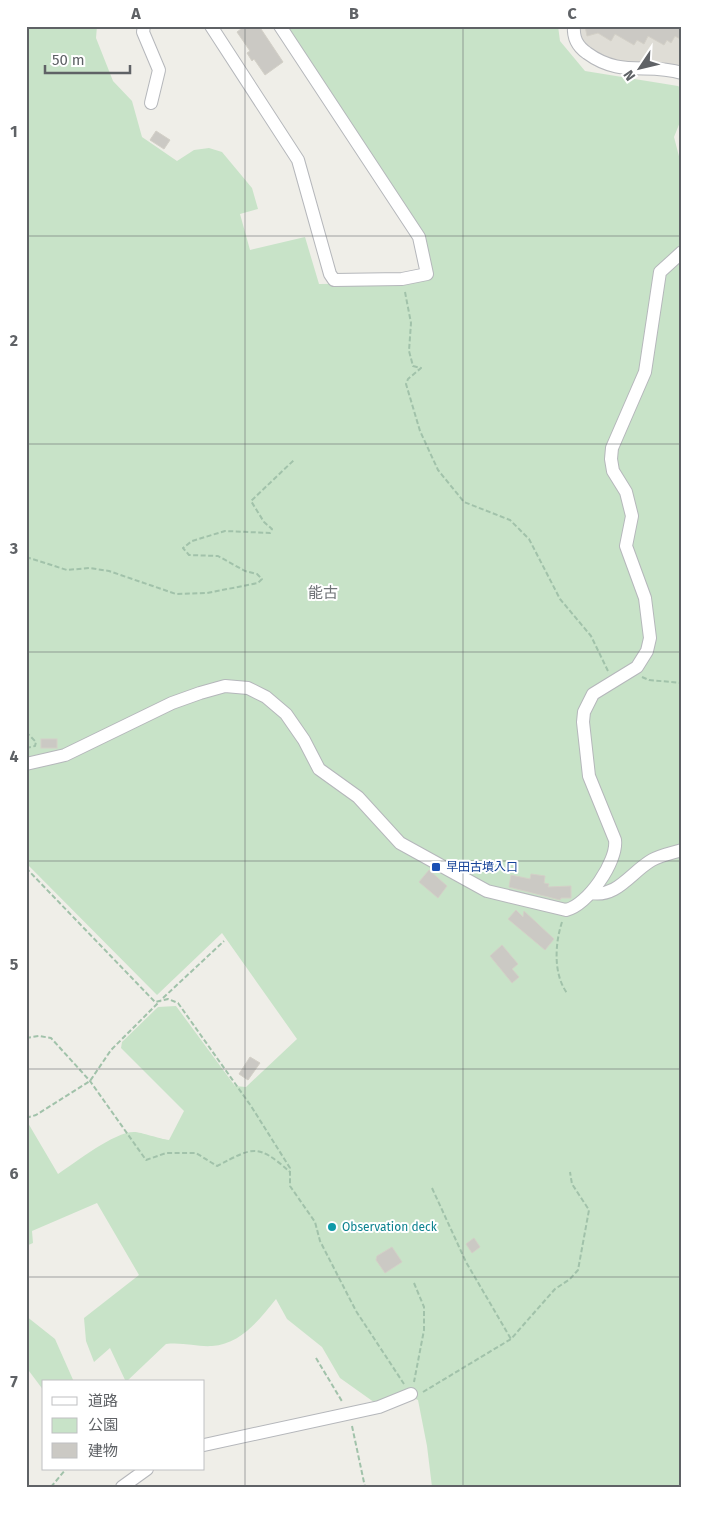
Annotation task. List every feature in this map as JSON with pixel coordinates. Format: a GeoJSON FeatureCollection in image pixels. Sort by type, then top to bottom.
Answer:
{"type":"FeatureCollection","features":[{"type":"Feature","properties":{"kind":"street"},"geometry":{"type":"LineString","coordinates":[[144,26],[143,32],[159,70],[151,103]]}},
{"type":"Feature","properties":{"kind":"street"},"geometry":{"type":"LineString","coordinates":[[211,26],[298,160],[330,274],[334,280],[402,279],[427,274],[418,237],[280,26]]}},
{"type":"Feature","properties":{"kind":"street"},"geometry":{"type":"LineString","coordinates":[[574,26],[574,34],[582,50],[610,66],[682,73]]}},
{"type":"Feature","properties":{"kind":"street"},"geometry":{"type":"LineString","coordinates":[[26,764],[65,755],[172,703],[200,693],[225,686],[248,688],[266,697],[286,714],[304,740],[319,769],[358,797],[400,843],[487,891],[566,910],[576,908],[591,893],[613,861],[616,849],[615,840],[590,776],[583,722],[584,712],[593,694],[631,671],[647,651],[650,638],[649,621],[640,580],[626,546],[632,516],[626,492],[613,471],[611,459],[616,439],[645,372],[660,272],[682,252]]}},
{"type":"Feature","properties":{"kind":"street"},"geometry":{"type":"LineString","coordinates":[[591,893],[601,895],[612,891],[652,860],[682,850]]}},
{"type":"Feature","properties":{"kind":"street"},"geometry":{"type":"LineString","coordinates":[[205,1444],[379,1406],[411,1394]]}},
{"type":"Feature","properties":{"kind":"street"},"geometry":{"type":"LineString","coordinates":[[122,1487],[146,1470]]}},
{"type":"Feature","properties":{"kind":"path"},"geometry":{"type":"LineString","coordinates":[[402,279],[411,323],[409,351],[413,366],[420,368],[408,379],[406,384],[420,431],[432,461],[464,502],[510,520],[529,540],[560,599],[590,636],[614,682]]}},
{"type":"Feature","properties":{"kind":"path"},"geometry":{"type":"LineString","coordinates":[[26,557],[67,570],[89,568],[109,571],[176,594],[207,593],[262,582],[262,577],[245,571],[223,558],[212,555],[189,555],[184,548],[192,541],[225,531],[270,534],[272,529],[264,522],[251,501],[294,460]]}},
{"type":"Feature","properties":{"kind":"path"},"geometry":{"type":"LineString","coordinates":[[631,671],[649,680],[682,683]]}},
{"type":"Feature","properties":{"kind":"path"},"geometry":{"type":"LineString","coordinates":[[26,732],[36,742],[35,746],[26,748]]}},
{"type":"Feature","properties":{"kind":"path"},"geometry":{"type":"LineString","coordinates":[[26,868],[155,1002],[168,999],[178,1003],[190,1018],[274,1138],[290,1168],[290,1186],[315,1222],[320,1241],[356,1311],[411,1394],[418,1395],[511,1339],[555,1289],[570,1279],[578,1270],[588,1210],[572,1184],[570,1172]]}},
{"type":"Feature","properties":{"kind":"path"},"geometry":{"type":"LineString","coordinates":[[566,910],[559,930],[556,963],[562,986],[567,993]]}},
{"type":"Feature","properties":{"kind":"path"},"geometry":{"type":"LineString","coordinates":[[26,1118],[36,1115],[90,1081],[112,1050],[162,999],[224,941]]}},
{"type":"Feature","properties":{"kind":"path"},"geometry":{"type":"LineString","coordinates":[[26,1038],[38,1036],[51,1038],[90,1081],[146,1160],[166,1153],[196,1153],[217,1166],[244,1153],[259,1150],[274,1158],[290,1172]]}},
{"type":"Feature","properties":{"kind":"path"},"geometry":{"type":"LineString","coordinates":[[432,1188],[466,1262],[511,1339]]}},
{"type":"Feature","properties":{"kind":"path"},"geometry":{"type":"LineString","coordinates":[[411,1394],[424,1330],[424,1307],[414,1283]]}},
{"type":"Feature","properties":{"kind":"path"},"geometry":{"type":"LineString","coordinates":[[51,1487],[65,1470]]}},
{"type":"Feature","properties":{"kind":"shaded area"},"geometry":{"type":"Polygon","coordinates":[[[580,26],[682,26],[682,68],[621,64],[591,52],[581,39],[580,26]]]}},
{"type":"Feature","properties":{"kind":"green space"},"geometry":{"type":"Polygon","coordinates":[[[26,26],[97,26],[96,38],[113,81],[132,101],[142,137],[177,161],[194,150],[209,148],[222,152],[252,188],[258,209],[240,214],[250,250],[305,237],[319,284],[410,283],[432,277],[422,234],[285,26],[558,26],[560,41],[585,71],[678,86],[682,89],[682,117],[674,137],[682,168],[682,1487],[432,1487],[427,1446],[418,1400],[403,1394],[378,1405],[340,1378],[322,1347],[287,1319],[276,1299],[248,1330],[232,1341],[212,1346],[166,1344],[128,1380],[125,1380],[110,1348],[94,1362],[86,1341],[84,1318],[139,1275],[97,1203],[32,1231],[33,1243],[26,1246],[26,1124],[28,1123],[58,1174],[95,1148],[126,1133],[137,1132],[169,1140],[184,1111],[121,1048],[122,1042],[158,1007],[176,1006],[235,1086],[246,1087],[297,1039],[222,933],[157,995],[26,863],[26,26]]]}},
{"type":"Feature","properties":{"kind":"green space"},"geometry":{"type":"Polygon","coordinates":[[[26,1316],[55,1339],[73,1380],[42,1380],[42,1388],[26,1367],[26,1316]]]}},
{"type":"Feature","properties":{"kind":"building"},"geometry":{"type":"Polygon","coordinates":[[[245,26],[259,26],[283,62],[265,75],[254,59],[252,61],[247,53],[250,51],[237,32],[245,26]]]}},
{"type":"Feature","properties":{"kind":"building"},"geometry":{"type":"Polygon","coordinates":[[[585,26],[682,26],[682,40],[675,36],[671,43],[667,40],[664,45],[648,36],[644,44],[637,40],[634,45],[615,34],[611,41],[598,33],[587,36],[585,26]]]}},
{"type":"Feature","properties":{"kind":"building"},"geometry":{"type":"Polygon","coordinates":[[[156,131],[170,140],[164,149],[150,140],[156,131]]]}},
{"type":"Feature","properties":{"kind":"building"},"geometry":{"type":"Polygon","coordinates":[[[41,739],[57,739],[57,748],[41,748],[41,739]]]}},
{"type":"Feature","properties":{"kind":"building"},"geometry":{"type":"Polygon","coordinates":[[[429,870],[447,886],[438,898],[419,882],[429,870]]]}},
{"type":"Feature","properties":{"kind":"building"},"geometry":{"type":"Polygon","coordinates":[[[531,874],[545,876],[544,883],[549,884],[548,887],[571,886],[571,898],[561,898],[560,900],[509,887],[511,875],[530,879],[531,874]]]}},
{"type":"Feature","properties":{"kind":"building"},"geometry":{"type":"Polygon","coordinates":[[[516,910],[523,917],[524,911],[554,939],[545,950],[508,919],[516,910]]]}},
{"type":"Feature","properties":{"kind":"building"},"geometry":{"type":"Polygon","coordinates":[[[502,945],[518,964],[512,969],[519,977],[512,983],[490,956],[502,945]]]}},
{"type":"Feature","properties":{"kind":"building"},"geometry":{"type":"Polygon","coordinates":[[[250,1057],[260,1063],[248,1080],[239,1074],[250,1057]]]}},
{"type":"Feature","properties":{"kind":"building"},"geometry":{"type":"Polygon","coordinates":[[[474,1238],[480,1247],[472,1253],[466,1244],[474,1238]]]}},
{"type":"Feature","properties":{"kind":"building"},"geometry":{"type":"Polygon","coordinates":[[[392,1247],[402,1262],[385,1273],[376,1260],[377,1256],[392,1247]]]}},
{"type":"Feature","properties":{"kind":"place","name":"早田古墳入口"},"geometry":{"type":"Point","coordinates":[436,867]}},
{"type":"Feature","properties":{"kind":"place","name":"Observation deck"},"geometry":{"type":"Point","coordinates":[332,1227]}},
{"type":"Feature","properties":{"kind":"district","name":"能古"},"geometry":{"type":"Point","coordinates":[323,593]}}]}
